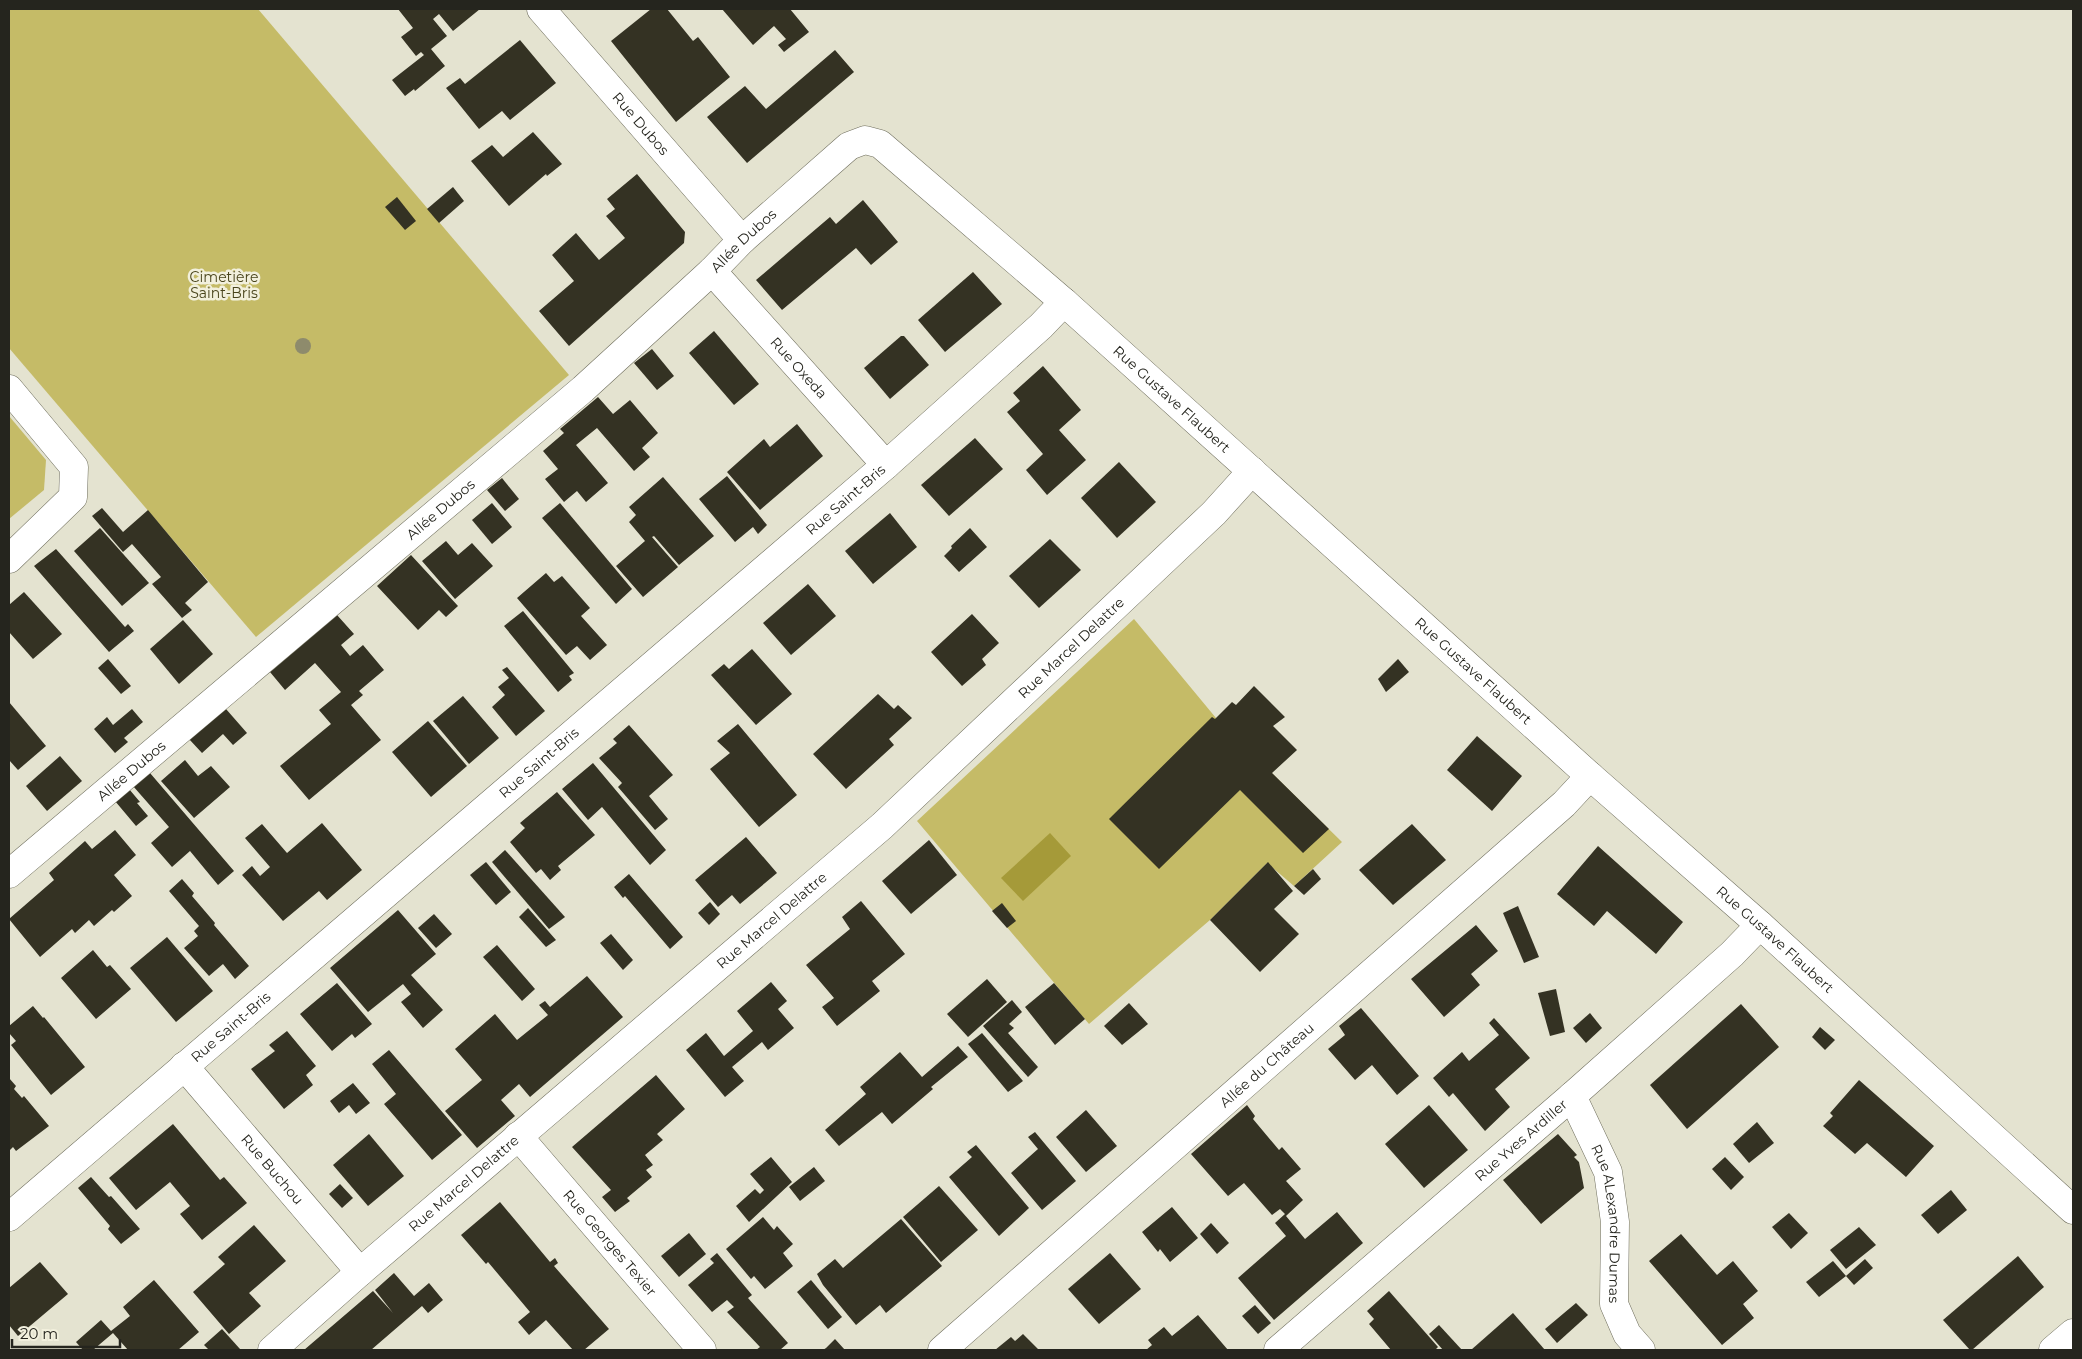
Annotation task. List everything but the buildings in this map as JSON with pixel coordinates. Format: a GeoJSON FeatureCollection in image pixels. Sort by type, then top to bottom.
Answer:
{"type":"FeatureCollection","features":[{"type":"Feature","properties":{"kind":"street","name":"Rue Dubos"},"geometry":{"type":"LineString","coordinates":[[541,9],[742,240]]}},
{"type":"Feature","properties":{"kind":"street","name":"Allée Dubos"},"geometry":{"type":"LineString","coordinates":[[9,874],[583,389],[712,271],[742,240],[849,146],[865,140]]}},
{"type":"Feature","properties":{"kind":"street","name":"Rue Gustave Flaubert"},"geometry":{"type":"LineString","coordinates":[[865,140],[880,144],[1064,302],[1590,776],[1760,925],[2073,1210]]}},
{"type":"Feature","properties":{"kind":"street","name":"Rue Oxeda"},"geometry":{"type":"LineString","coordinates":[[712,271],[886,465]]}},
{"type":"Feature","properties":{"kind":"street","name":"Rue Saint-Bris"},"geometry":{"type":"LineString","coordinates":[[9,1217],[886,465],[1041,326],[1064,302]]}},
{"type":"Feature","properties":{"kind":"street"},"geometry":{"type":"LineString","coordinates":[[9,389],[74,466],[73,497],[9,558]]}},
{"type":"Feature","properties":{"kind":"street","name":"Rue Marcel Delattre"},"geometry":{"type":"LineString","coordinates":[[272,1350],[518,1136],[882,826],[1214,513],[1252,471]]}},
{"type":"Feature","properties":{"kind":"street","name":"Allée du Château"},"geometry":{"type":"LineString","coordinates":[[942,1350],[1564,804],[1590,776]]}},
{"type":"Feature","properties":{"kind":"street","name":"Rue Yves Ardiller"},"geometry":{"type":"LineString","coordinates":[[1278,1350],[1572,1096],[1732,954],[1760,925]]}},
{"type":"Feature","properties":{"kind":"street","name":"Rue Buchou"},"geometry":{"type":"LineString","coordinates":[[184,1066],[360,1272]]}},
{"type":"Feature","properties":{"kind":"street","name":"Rue ALexandre Dumas"},"geometry":{"type":"LineString","coordinates":[[1572,1096],[1608,1172],[1615,1222],[1614,1304],[1627,1334],[1641,1350]]}},
{"type":"Feature","properties":{"kind":"street","name":"Rue Georges Texier"},"geometry":{"type":"LineString","coordinates":[[518,1136],[702,1350]]}},
{"type":"Feature","properties":{"kind":"street"},"geometry":{"type":"LineString","coordinates":[[2053,1350],[2073,1333]]}},
{"type":"Feature","properties":{"kind":"green space","name":"Cimetière Saint-Bris"},"geometry":{"type":"Polygon","coordinates":[[[9,9],[258,9],[569,375],[256,637],[9,348],[9,9]]]}},
{"type":"Feature","properties":{"kind":"green space"},"geometry":{"type":"Polygon","coordinates":[[[9,416],[46,460],[44,490],[9,519],[9,416]]]}},
{"type":"Feature","properties":{"kind":"green space"},"geometry":{"type":"Polygon","coordinates":[[[1134,619],[1216,718],[1342,842],[1294,886],[1267,863],[1210,920],[1089,1024],[917,821],[1134,619]]]}},
{"type":"Feature","properties":{"kind":"shaded area"},"geometry":{"type":"Polygon","coordinates":[[[1050,833],[1071,856],[1023,901],[1001,878],[1050,833]]]}}]}
